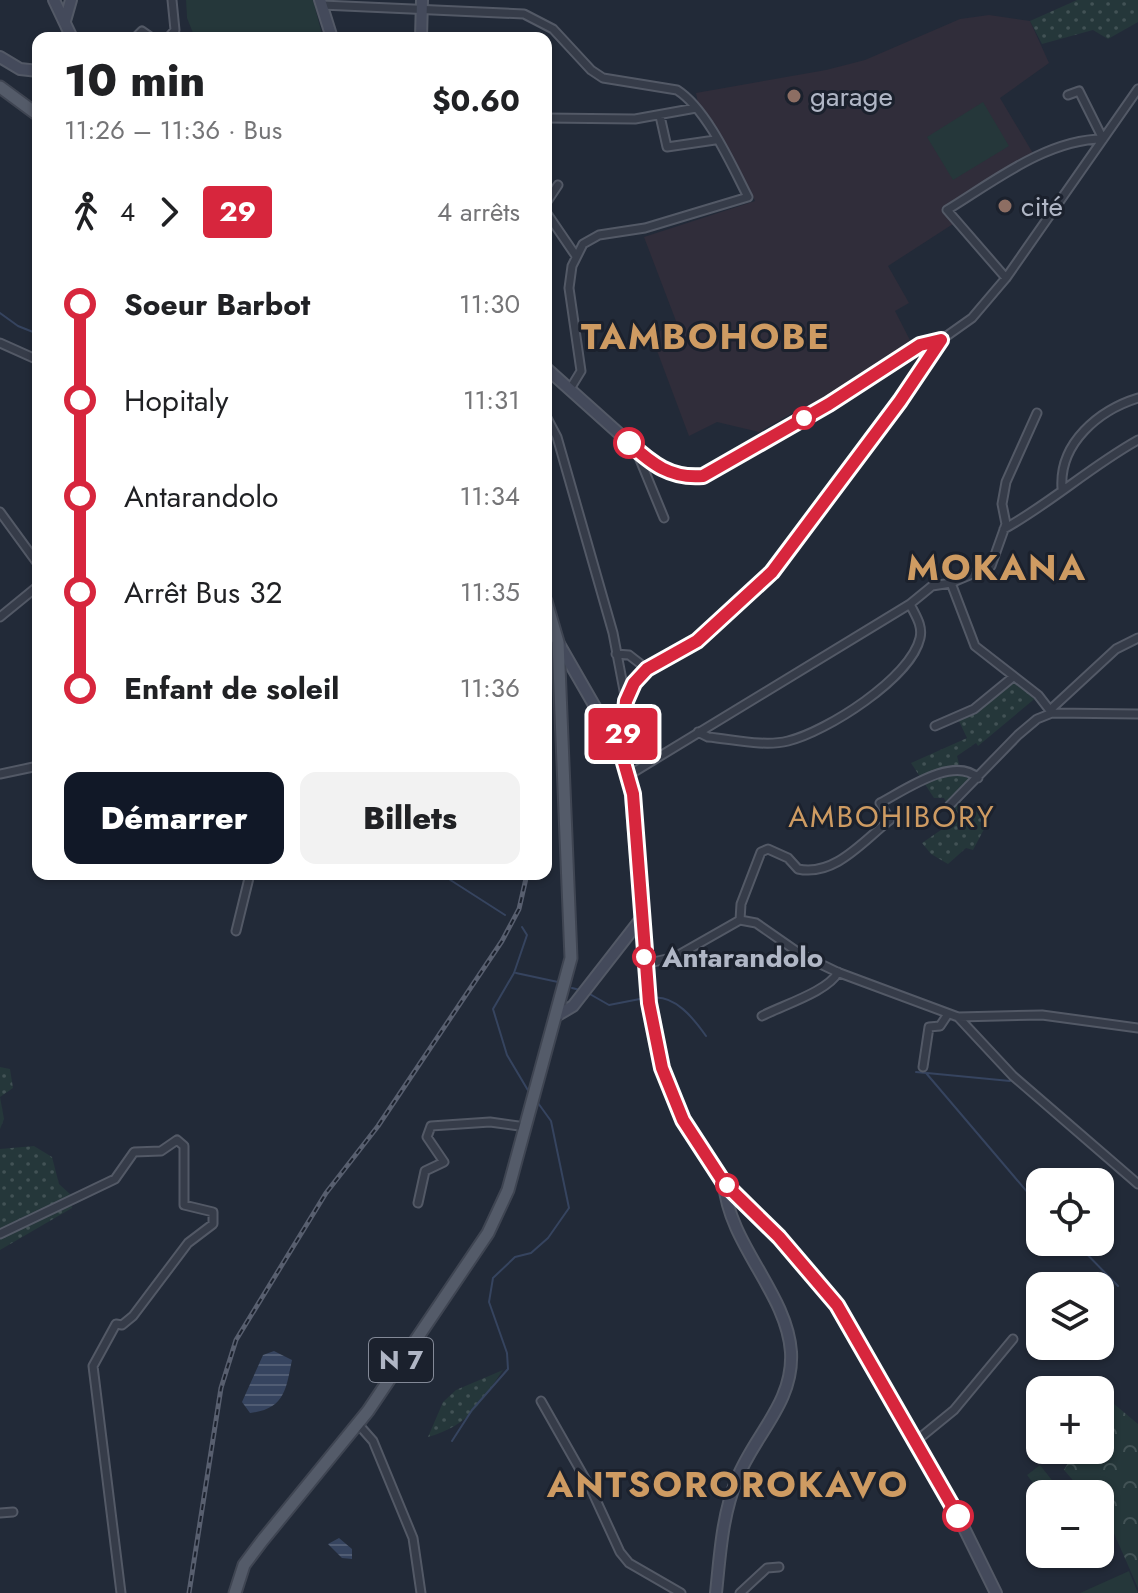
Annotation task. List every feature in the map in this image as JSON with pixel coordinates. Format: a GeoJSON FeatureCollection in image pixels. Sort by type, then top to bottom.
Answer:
{"type":"FeatureCollection","features":[{"type":"Feature","properties":{"kind":"main road"},"geometry":{"type":"LineString","coordinates":[[0,87],[32,111]]}},
{"type":"Feature","properties":{"kind":"main road","name":"N 7"},"geometry":{"type":"LineString","coordinates":[[235,1593],[244,1565],[358,1424],[488,1233],[508,1190],[571,958],[558,642],[552,622]]}},
{"type":"Feature","properties":{"kind":"street"},"geometry":{"type":"LineString","coordinates":[[54,0],[69,32]]}},
{"type":"Feature","properties":{"kind":"street"},"geometry":{"type":"LineString","coordinates":[[65,23],[71,0]]}},
{"type":"Feature","properties":{"kind":"street"},"geometry":{"type":"LineString","coordinates":[[172,0],[173,32]]}},
{"type":"Feature","properties":{"kind":"street"},"geometry":{"type":"LineString","coordinates":[[330,32],[321,2],[422,5],[524,14],[553,29],[591,70],[603,78],[677,90],[696,108],[724,149],[748,197],[645,228],[599,235],[583,244],[576,256],[569,288],[581,371],[570,389]]}},
{"type":"Feature","properties":{"kind":"street"},"geometry":{"type":"LineString","coordinates":[[421,32],[422,5]]}},
{"type":"Feature","properties":{"kind":"street"},"geometry":{"type":"LineString","coordinates":[[0,57],[20,69],[32,70]]}},
{"type":"Feature","properties":{"kind":"street"},"geometry":{"type":"LineString","coordinates":[[626,701],[634,683],[647,669],[695,641],[772,572],[900,401],[941,340],[972,318],[1006,278],[1138,89]]}},
{"type":"Feature","properties":{"kind":"street"},"geometry":{"type":"LineString","coordinates":[[1068,95],[1079,91],[1103,139]]}},
{"type":"Feature","properties":{"kind":"street"},"geometry":{"type":"LineString","coordinates":[[552,119],[568,121],[660,116],[696,108]]}},
{"type":"Feature","properties":{"kind":"street"},"geometry":{"type":"LineString","coordinates":[[660,116],[667,147],[715,140]]}},
{"type":"Feature","properties":{"kind":"street"},"geometry":{"type":"LineString","coordinates":[[1006,278],[947,210],[1047,152],[1085,139],[1103,139]]}},
{"type":"Feature","properties":{"kind":"street"},"geometry":{"type":"LineString","coordinates":[[552,194],[558,185]]}},
{"type":"Feature","properties":{"kind":"street"},"geometry":{"type":"LineString","coordinates":[[552,221],[576,256]]}},
{"type":"Feature","properties":{"kind":"street"},"geometry":{"type":"LineString","coordinates":[[552,373],[635,448],[667,473],[685,478],[703,476],[829,404],[920,345],[941,340]]}},
{"type":"Feature","properties":{"kind":"street"},"geometry":{"type":"LineString","coordinates":[[0,343],[32,357]]}},
{"type":"Feature","properties":{"kind":"street"},"geometry":{"type":"LineString","coordinates":[[1062,488],[1061,470],[1091,423],[1138,398]]}},
{"type":"Feature","properties":{"kind":"street"},"geometry":{"type":"LineString","coordinates":[[629,775],[910,604],[932,586],[951,583],[991,566],[1004,530],[1006,482],[1037,413]]}},
{"type":"Feature","properties":{"kind":"street"},"geometry":{"type":"LineString","coordinates":[[552,427],[613,633],[626,701],[621,752]]}},
{"type":"Feature","properties":{"kind":"street"},"geometry":{"type":"LineString","coordinates":[[1004,530],[1038,510],[1062,488],[1138,440]]}},
{"type":"Feature","properties":{"kind":"street"},"geometry":{"type":"LineString","coordinates":[[635,448],[664,518]]}},
{"type":"Feature","properties":{"kind":"street"},"geometry":{"type":"LineString","coordinates":[[0,512],[32,556]]}},
{"type":"Feature","properties":{"kind":"street"},"geometry":{"type":"LineString","coordinates":[[951,583],[975,646],[1038,695],[1051,711],[1138,714]]}},
{"type":"Feature","properties":{"kind":"street"},"geometry":{"type":"LineString","coordinates":[[0,617],[32,591]]}},
{"type":"Feature","properties":{"kind":"street"},"geometry":{"type":"LineString","coordinates":[[698,732],[708,737],[784,742],[839,716],[894,679],[909,660],[920,640],[921,627],[910,604]]}},
{"type":"Feature","properties":{"kind":"street"},"geometry":{"type":"LineString","coordinates":[[949,806],[1018,735],[1051,711],[1116,649],[1138,638]]}},
{"type":"Feature","properties":{"kind":"street"},"geometry":{"type":"LineString","coordinates":[[558,642],[621,752],[629,775],[648,998],[662,1068],[683,1120],[724,1183],[825,1289],[916,1441],[996,1593]]}},
{"type":"Feature","properties":{"kind":"street"},"geometry":{"type":"LineString","coordinates":[[616,654],[629,655],[647,669]]}},
{"type":"Feature","properties":{"kind":"street"},"geometry":{"type":"LineString","coordinates":[[935,726],[974,709],[1013,677]]}},
{"type":"Feature","properties":{"kind":"street"},"geometry":{"type":"LineString","coordinates":[[0,774],[32,767]]}},
{"type":"Feature","properties":{"kind":"street"},"geometry":{"type":"LineString","coordinates":[[740,920],[741,904],[761,852],[768,849],[788,858],[798,869],[824,868],[846,859],[890,820],[880,803],[911,786],[957,769],[970,770],[978,778]]}},
{"type":"Feature","properties":{"kind":"street"},"geometry":{"type":"LineString","coordinates":[[236,931],[249,880]]}},
{"type":"Feature","properties":{"kind":"street"},"geometry":{"type":"LineString","coordinates":[[556,1016],[573,1006],[640,920]]}},
{"type":"Feature","properties":{"kind":"street"},"geometry":{"type":"LineString","coordinates":[[645,964],[675,957],[740,920],[756,923],[802,955],[836,971],[958,1017],[1042,1015],[1138,1028]]}},
{"type":"Feature","properties":{"kind":"street"},"geometry":{"type":"LineString","coordinates":[[762,1016],[810,991],[824,989],[836,971]]}},
{"type":"Feature","properties":{"kind":"street"},"geometry":{"type":"LineString","coordinates":[[923,1067],[929,1027],[940,1026],[948,1014]]}},
{"type":"Feature","properties":{"kind":"street"},"geometry":{"type":"LineString","coordinates":[[958,1017],[1013,1076],[1138,1184]]}},
{"type":"Feature","properties":{"kind":"street"},"geometry":{"type":"LineString","coordinates":[[418,1203],[425,1171],[444,1162],[427,1137],[431,1126],[490,1122],[526,1127]]}},
{"type":"Feature","properties":{"kind":"street"},"geometry":{"type":"LineString","coordinates":[[0,1234],[15,1224],[39,1217],[59,1203],[115,1179],[134,1152],[161,1151],[177,1140],[184,1146],[184,1205],[213,1212],[213,1224],[188,1243],[133,1316],[122,1325],[116,1324],[93,1366],[121,1593]]}},
{"type":"Feature","properties":{"kind":"street"},"geometry":{"type":"LineString","coordinates":[[716,1593],[726,1512],[736,1481],[779,1409],[788,1384],[791,1362],[790,1346],[777,1309],[726,1205],[724,1183]]}},
{"type":"Feature","properties":{"kind":"street"},"geometry":{"type":"LineString","coordinates":[[916,1441],[954,1410],[1013,1339]]}},
{"type":"Feature","properties":{"kind":"street"},"geometry":{"type":"LineString","coordinates":[[541,1401],[591,1489],[620,1552],[629,1563],[681,1593]]}},
{"type":"Feature","properties":{"kind":"street"},"geometry":{"type":"LineString","coordinates":[[358,1424],[373,1441],[415,1544],[421,1593]]}},
{"type":"Feature","properties":{"kind":"street"},"geometry":{"type":"LineString","coordinates":[[0,1513],[13,1512]]}},
{"type":"Feature","properties":{"kind":"street"},"geometry":{"type":"LineString","coordinates":[[740,1593],[767,1568],[779,1567]]}},
{"type":"Feature","properties":{"kind":"shaded area"},"geometry":{"type":"Polygon","coordinates":[[[989,15],[1030,21],[1049,63],[1000,98],[1034,155],[942,210],[953,224],[888,266],[909,303],[895,311],[913,346],[807,411],[803,407],[759,432],[717,422],[689,436],[656,348],[660,331],[676,321],[644,237],[755,201],[723,138],[698,103],[696,93],[865,60],[960,19],[989,15]]]}},
{"type":"Feature","properties":{"kind":"green space"},"geometry":{"type":"Polygon","coordinates":[[[186,0],[313,0],[321,32],[193,32],[187,18],[186,0]]]}},
{"type":"Feature","properties":{"kind":"green space"},"geometry":{"type":"Polygon","coordinates":[[[1077,0],[1138,0],[1138,22],[1108,39],[1093,30],[1042,44],[1030,21],[1077,0]]]}},
{"type":"Feature","properties":{"kind":"green space"},"geometry":{"type":"Polygon","coordinates":[[[983,102],[1009,146],[953,180],[927,137],[983,102]]]}},
{"type":"Feature","properties":{"kind":"green space"},"geometry":{"type":"Polygon","coordinates":[[[1013,679],[1038,696],[978,746],[976,743],[957,756],[960,768],[984,770],[957,798],[968,810],[992,814],[973,850],[966,848],[948,864],[931,854],[922,843],[954,821],[944,798],[934,798],[911,763],[967,738],[958,719],[1013,679]]]}},
{"type":"Feature","properties":{"kind":"green space"},"geometry":{"type":"Polygon","coordinates":[[[0,1067],[10,1069],[13,1088],[0,1097],[0,1067]]]}},
{"type":"Feature","properties":{"kind":"green space"},"geometry":{"type":"Polygon","coordinates":[[[0,1097],[4,1119],[0,1129],[0,1097]]]}},
{"type":"Feature","properties":{"kind":"green space"},"geometry":{"type":"Polygon","coordinates":[[[34,1146],[52,1157],[59,1184],[71,1195],[72,1208],[0,1250],[0,1149],[34,1146]]]}},
{"type":"Feature","properties":{"kind":"green space"},"geometry":{"type":"Polygon","coordinates":[[[503,1370],[472,1412],[454,1426],[428,1437],[443,1402],[456,1390],[503,1370]]]}},
{"type":"Feature","properties":{"kind":"green space"},"geometry":{"type":"Polygon","coordinates":[[[1114,1404],[1138,1424],[1138,1588],[1114,1533],[1114,1480],[1073,1480],[1064,1470],[1067,1464],[1114,1464],[1114,1404]]]}},
{"type":"Feature","properties":{"kind":"green space"},"geometry":{"type":"Polygon","coordinates":[[[1040,1465],[1052,1480],[1031,1480],[1027,1475],[1040,1465]]]}},
{"type":"Feature","properties":{"kind":"green space"},"geometry":{"type":"Polygon","coordinates":[[[1129,1571],[1138,1593],[1080,1593],[1129,1571]]]}},
{"type":"Feature","properties":{"kind":"water"},"geometry":{"type":"Polygon","coordinates":[[[274,1351],[292,1360],[282,1396],[270,1407],[250,1413],[242,1402],[263,1355],[274,1351]]]}},
{"type":"Feature","properties":{"kind":"water"},"geometry":{"type":"Polygon","coordinates":[[[339,1538],[352,1549],[352,1559],[342,1558],[328,1544],[339,1538]]]}},
{"type":"Feature","properties":{"kind":"waterway"},"geometry":{"type":"LineString","coordinates":[[0,313],[32,332]]}},
{"type":"Feature","properties":{"kind":"waterway"},"geometry":{"type":"LineString","coordinates":[[450,880],[505,915]]}},
{"type":"Feature","properties":{"kind":"waterway"},"geometry":{"type":"LineString","coordinates":[[522,927],[527,935],[514,973],[493,1009],[507,1055],[529,1092]]}},
{"type":"Feature","properties":{"kind":"waterway"},"geometry":{"type":"LineString","coordinates":[[516,973],[558,982]]}},
{"type":"Feature","properties":{"kind":"waterway"},"geometry":{"type":"LineString","coordinates":[[572,988],[580,990]]}},
{"type":"Feature","properties":{"kind":"waterway"},"geometry":{"type":"LineString","coordinates":[[588,993],[609,1005],[645,998]]}},
{"type":"Feature","properties":{"kind":"waterway"},"geometry":{"type":"LineString","coordinates":[[651,998],[676,1004],[690,1015],[706,1036]]}},
{"type":"Feature","properties":{"kind":"waterway"},"geometry":{"type":"LineString","coordinates":[[916,1072],[926,1073],[1026,1191]]}},
{"type":"Feature","properties":{"kind":"waterway"},"geometry":{"type":"LineString","coordinates":[[927,1073],[1010,1081]]}},
{"type":"Feature","properties":{"kind":"waterway"},"geometry":{"type":"LineString","coordinates":[[452,1441],[472,1410],[508,1369],[507,1353],[489,1302],[493,1278],[515,1257],[531,1253],[548,1238],[569,1208],[551,1121],[538,1103]]}},
{"type":"Feature","properties":{"kind":"waterway"},"geometry":{"type":"LineString","coordinates":[[1089,1256],[1118,1286]]}},
{"type":"Feature","properties":{"kind":"railway"},"geometry":{"type":"LineString","coordinates":[[189,1593],[221,1388],[236,1340],[326,1193],[378,1126],[502,941],[519,909],[526,880]]}},
{"type":"Feature","properties":{"kind":"bus line","name":"29"},"geometry":{"type":"LineString","coordinates":[[629,443],[667,473],[685,478],[703,476],[829,404],[904,354],[920,345],[941,340],[900,401],[772,572],[697,641],[647,669],[634,683],[626,701],[621,752],[633,794],[647,993],[662,1068],[683,1120],[724,1183],[779,1237],[837,1305],[958,1516]]}},
{"type":"Feature","properties":{"kind":"place","name":"garage"},"geometry":{"type":"Point","coordinates":[794,96]}},
{"type":"Feature","properties":{"kind":"place","name":"cité"},"geometry":{"type":"Point","coordinates":[1005,206]}},
{"type":"Feature","properties":{"kind":"place","name":"Antarandolo"},"geometry":{"type":"Point","coordinates":[644,957]}},
{"type":"Feature","properties":{"kind":"district","name":"TAMBOHOBE"},"geometry":{"type":"Point","coordinates":[706,336]}},
{"type":"Feature","properties":{"kind":"district","name":"MOKANA"},"geometry":{"type":"Point","coordinates":[997,567]}},
{"type":"Feature","properties":{"kind":"district","name":"AMBOHIBORY"},"geometry":{"type":"Point","coordinates":[892,816]}},
{"type":"Feature","properties":{"kind":"district","name":"ANTSOROROKAVO"},"geometry":{"type":"Point","coordinates":[728,1484]}}]}
